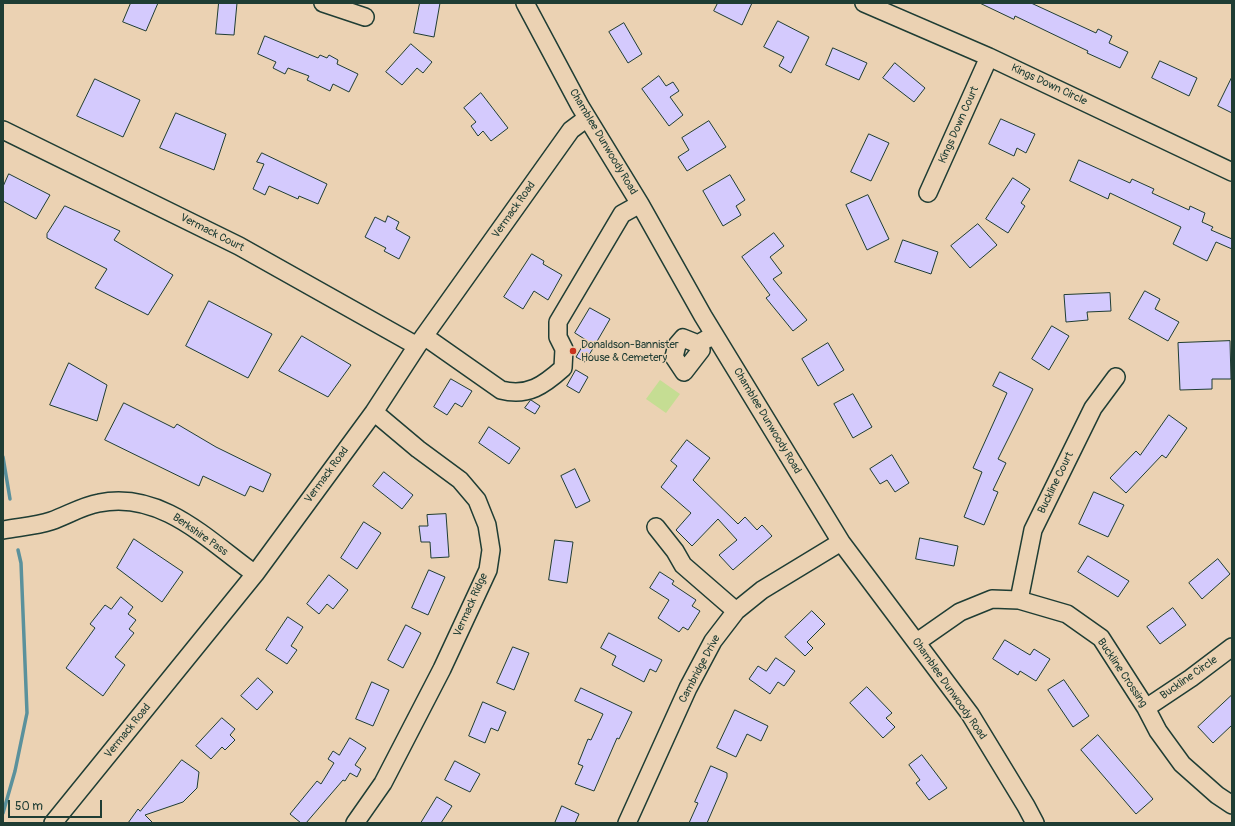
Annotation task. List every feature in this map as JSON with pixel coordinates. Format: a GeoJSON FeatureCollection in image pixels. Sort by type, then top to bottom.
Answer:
{"type":"FeatureCollection","features":[{"type":"Feature","properties":{"kind":"street"},"geometry":{"type":"LineString","coordinates":[[323,3],[365,17]]}},
{"type":"Feature","properties":{"kind":"street","name":"Chamblee Dunwoody Road"},"geometry":{"type":"LineString","coordinates":[[525,3],[587,118],[640,204],[714,335],[841,542],[885,603],[917,642],[970,714],[1035,823]]}},
{"type":"Feature","properties":{"kind":"street","name":"Kings Down Circle"},"geometry":{"type":"LineString","coordinates":[[864,3],[989,57],[1232,172]]}},
{"type":"Feature","properties":{"kind":"street","name":"Kings Down Court"},"geometry":{"type":"LineString","coordinates":[[928,192],[989,57]]}},
{"type":"Feature","properties":{"kind":"street","name":"Vermack Road"},"geometry":{"type":"LineString","coordinates":[[53,823],[255,574],[374,412],[420,341],[571,130],[587,118]]}},
{"type":"Feature","properties":{"kind":"street","name":"Vermack Court"},"geometry":{"type":"LineString","coordinates":[[3,130],[239,246],[420,341],[501,390],[513,393],[530,391],[552,378],[563,368],[564,350],[558,337],[558,322],[622,214],[640,204]]}},
{"type":"Feature","properties":{"kind":"street"},"geometry":{"type":"LineString","coordinates":[[698,344],[714,335]]}},
{"type":"Feature","properties":{"kind":"street","name":"Buckline Court"},"geometry":{"type":"LineString","coordinates":[[1019,600],[1032,530],[1093,408],[1116,377]]}},
{"type":"Feature","properties":{"kind":"street","name":"Vermack Ridge"},"geometry":{"type":"LineString","coordinates":[[355,823],[383,783],[442,669],[485,576],[491,550],[487,524],[477,500],[460,480],[418,449],[374,412]]}},
{"type":"Feature","properties":{"kind":"street","name":"Berkshire Pass"},"geometry":{"type":"LineString","coordinates":[[3,530],[50,522],[82,507],[101,502],[121,501],[143,503],[162,509],[179,518],[255,574]]}},
{"type":"Feature","properties":{"kind":"street"},"geometry":{"type":"LineString","coordinates":[[656,527],[675,551],[683,565],[736,611]]}},
{"type":"Feature","properties":{"kind":"street","name":"Cambridge Drive"},"geometry":{"type":"LineString","coordinates":[[627,823],[688,688],[714,641],[736,611],[762,590],[841,542]]}},
{"type":"Feature","properties":{"kind":"street","name":"Buckline Crossing"},"geometry":{"type":"LineString","coordinates":[[917,642],[960,612],[992,598],[1019,600],[1068,614],[1101,638],[1146,708],[1158,731],[1182,764],[1217,795],[1232,805]]}},
{"type":"Feature","properties":{"kind":"street","name":"Buckline Circle"},"geometry":{"type":"LineString","coordinates":[[1146,708],[1191,678],[1232,647]]}},
{"type":"Feature","properties":{"kind":"green space"},"geometry":{"type":"Polygon","coordinates":[[[660,380],[680,394],[666,413],[646,399],[660,380]]]}},
{"type":"Feature","properties":{"kind":"building"},"geometry":{"type":"Polygon","coordinates":[[[131,3],[158,3],[146,31],[123,22],[131,3]]]}},
{"type":"Feature","properties":{"kind":"building"},"geometry":{"type":"Polygon","coordinates":[[[219,3],[237,3],[234,35],[216,34],[219,3]]]}},
{"type":"Feature","properties":{"kind":"building"},"geometry":{"type":"Polygon","coordinates":[[[420,3],[440,3],[434,37],[414,33],[420,3]]]}},
{"type":"Feature","properties":{"kind":"building"},"geometry":{"type":"Polygon","coordinates":[[[718,3],[752,3],[742,25],[714,11],[718,3]]]}},
{"type":"Feature","properties":{"kind":"building"},"geometry":{"type":"Polygon","coordinates":[[[980,3],[1031,3],[1096,33],[1098,29],[1112,36],[1109,43],[1128,52],[1120,68],[1087,53],[1088,51],[1015,16],[1014,19],[980,3]]]}},
{"type":"Feature","properties":{"kind":"building"},"geometry":{"type":"Polygon","coordinates":[[[778,21],[809,37],[791,73],[779,66],[784,57],[764,47],[778,21]]]}},
{"type":"Feature","properties":{"kind":"building"},"geometry":{"type":"Polygon","coordinates":[[[624,23],[642,54],[628,63],[609,32],[624,23]]]}},
{"type":"Feature","properties":{"kind":"building"},"geometry":{"type":"Polygon","coordinates":[[[265,36],[318,58],[320,55],[327,58],[329,55],[338,60],[337,64],[358,74],[349,92],[333,84],[330,91],[307,80],[309,76],[288,68],[285,74],[273,68],[276,62],[258,54],[265,36]]]}},
{"type":"Feature","properties":{"kind":"building"},"geometry":{"type":"Polygon","coordinates":[[[411,44],[432,62],[423,73],[417,68],[402,85],[386,72],[411,44]]]}},
{"type":"Feature","properties":{"kind":"building"},"geometry":{"type":"Polygon","coordinates":[[[833,48],[867,63],[859,80],[826,65],[833,48]]]}},
{"type":"Feature","properties":{"kind":"building"},"geometry":{"type":"Polygon","coordinates":[[[1160,61],[1197,78],[1189,96],[1152,78],[1160,61]]]}},
{"type":"Feature","properties":{"kind":"building"},"geometry":{"type":"Polygon","coordinates":[[[895,63],[925,88],[914,102],[883,78],[895,63]]]}},
{"type":"Feature","properties":{"kind":"building"},"geometry":{"type":"Polygon","coordinates":[[[659,76],[666,86],[673,82],[679,91],[670,97],[683,115],[669,126],[642,89],[659,76]]]}},
{"type":"Feature","properties":{"kind":"building"},"geometry":{"type":"Polygon","coordinates":[[[1232,77],[1232,113],[1218,106],[1232,77]]]}},
{"type":"Feature","properties":{"kind":"building"},"geometry":{"type":"Polygon","coordinates":[[[95,79],[140,100],[123,137],[77,116],[95,79]]]}},
{"type":"Feature","properties":{"kind":"building"},"geometry":{"type":"Polygon","coordinates":[[[481,93],[508,128],[491,141],[483,131],[478,136],[471,126],[476,122],[464,108],[481,93]]]}},
{"type":"Feature","properties":{"kind":"building"},"geometry":{"type":"Polygon","coordinates":[[[176,113],[226,134],[214,170],[160,148],[176,113]]]}},
{"type":"Feature","properties":{"kind":"building"},"geometry":{"type":"Polygon","coordinates":[[[1001,119],[1035,134],[1026,153],[1017,148],[1014,156],[989,144],[1001,119]]]}},
{"type":"Feature","properties":{"kind":"building"},"geometry":{"type":"Polygon","coordinates":[[[709,121],[726,147],[687,171],[678,157],[689,150],[682,138],[709,121]]]}},
{"type":"Feature","properties":{"kind":"building"},"geometry":{"type":"Polygon","coordinates":[[[869,134],[889,143],[871,181],[851,172],[869,134]]]}},
{"type":"Feature","properties":{"kind":"building"},"geometry":{"type":"Polygon","coordinates":[[[262,153],[327,184],[318,204],[299,196],[298,199],[269,186],[265,195],[253,189],[264,164],[257,162],[262,153]]]}},
{"type":"Feature","properties":{"kind":"building"},"geometry":{"type":"Polygon","coordinates":[[[1079,160],[1130,183],[1132,179],[1154,189],[1152,193],[1189,210],[1190,206],[1205,213],[1202,222],[1213,227],[1211,230],[1232,239],[1232,249],[1216,242],[1207,261],[1173,244],[1181,227],[1110,193],[1108,199],[1070,181],[1079,160]]]}},
{"type":"Feature","properties":{"kind":"building"},"geometry":{"type":"Polygon","coordinates":[[[9,174],[50,195],[36,219],[3,201],[3,187],[9,174]]]}},
{"type":"Feature","properties":{"kind":"building"},"geometry":{"type":"Polygon","coordinates":[[[730,175],[745,200],[736,206],[741,215],[723,226],[703,191],[730,175]]]}},
{"type":"Feature","properties":{"kind":"building"},"geometry":{"type":"Polygon","coordinates":[[[1013,178],[1030,189],[1021,203],[1025,206],[1008,233],[986,219],[1013,178]]]}},
{"type":"Feature","properties":{"kind":"building"},"geometry":{"type":"Polygon","coordinates":[[[868,195],[889,239],[867,250],[846,205],[868,195]]]}},
{"type":"Feature","properties":{"kind":"building"},"geometry":{"type":"Polygon","coordinates":[[[65,206],[120,231],[114,240],[173,275],[148,315],[95,288],[107,269],[47,238],[47,234],[65,206]]]}},
{"type":"Feature","properties":{"kind":"building"},"geometry":{"type":"Polygon","coordinates":[[[388,216],[399,222],[396,229],[410,237],[399,259],[384,251],[386,248],[365,237],[375,217],[385,222],[388,216]]]}},
{"type":"Feature","properties":{"kind":"building"},"geometry":{"type":"Polygon","coordinates":[[[978,224],[997,245],[970,268],[951,246],[978,224]]]}},
{"type":"Feature","properties":{"kind":"building"},"geometry":{"type":"Polygon","coordinates":[[[774,233],[784,246],[770,257],[782,273],[773,279],[807,320],[793,331],[766,298],[770,295],[742,257],[774,233]]]}},
{"type":"Feature","properties":{"kind":"building"},"geometry":{"type":"Polygon","coordinates":[[[903,240],[938,252],[931,274],[895,262],[903,240]]]}},
{"type":"Feature","properties":{"kind":"building"},"geometry":{"type":"Polygon","coordinates":[[[532,254],[544,261],[543,264],[562,275],[548,300],[534,291],[523,309],[504,297],[532,254]]]}},
{"type":"Feature","properties":{"kind":"building"},"geometry":{"type":"Polygon","coordinates":[[[1145,291],[1160,299],[1155,309],[1179,322],[1168,341],[1129,319],[1145,291]]]}},
{"type":"Feature","properties":{"kind":"building"},"geometry":{"type":"Polygon","coordinates":[[[1110,293],[1111,311],[1087,312],[1088,320],[1066,322],[1064,295],[1110,293]]]}},
{"type":"Feature","properties":{"kind":"building"},"geometry":{"type":"Polygon","coordinates":[[[209,301],[272,334],[248,378],[186,346],[209,301]]]}},
{"type":"Feature","properties":{"kind":"building"},"geometry":{"type":"Polygon","coordinates":[[[590,308],[610,319],[585,362],[576,357],[586,340],[575,333],[590,308]]]}},
{"type":"Feature","properties":{"kind":"building"},"geometry":{"type":"Polygon","coordinates":[[[1052,326],[1069,336],[1049,370],[1032,359],[1052,326]]]}},
{"type":"Feature","properties":{"kind":"building"},"geometry":{"type":"Polygon","coordinates":[[[302,336],[351,365],[328,397],[279,371],[302,336]]]}},
{"type":"Feature","properties":{"kind":"building"},"geometry":{"type":"Polygon","coordinates":[[[1230,341],[1231,379],[1212,379],[1212,389],[1180,390],[1178,343],[1230,341]]]}},
{"type":"Feature","properties":{"kind":"building"},"geometry":{"type":"Polygon","coordinates":[[[828,343],[844,370],[818,386],[802,359],[828,343]]]}},
{"type":"Feature","properties":{"kind":"building"},"geometry":{"type":"Polygon","coordinates":[[[69,363],[107,385],[97,421],[50,405],[69,363]]]}},
{"type":"Feature","properties":{"kind":"building"},"geometry":{"type":"Polygon","coordinates":[[[576,370],[588,377],[579,393],[567,386],[576,370]]]}},
{"type":"Feature","properties":{"kind":"building"},"geometry":{"type":"Polygon","coordinates":[[[1000,372],[1033,389],[998,459],[1006,463],[993,490],[998,492],[984,525],[964,517],[982,472],[973,468],[1007,393],[993,386],[1000,372]]]}},
{"type":"Feature","properties":{"kind":"building"},"geometry":{"type":"Polygon","coordinates":[[[451,379],[472,391],[462,407],[455,403],[447,415],[434,407],[451,379]]]}},
{"type":"Feature","properties":{"kind":"building"},"geometry":{"type":"Polygon","coordinates":[[[853,394],[872,427],[853,438],[834,404],[853,394]]]}},
{"type":"Feature","properties":{"kind":"building"},"geometry":{"type":"Polygon","coordinates":[[[531,400],[540,406],[535,414],[525,408],[531,400]]]}},
{"type":"Feature","properties":{"kind":"building"},"geometry":{"type":"Polygon","coordinates":[[[124,403],[174,428],[177,424],[216,447],[271,474],[263,492],[250,486],[245,496],[203,476],[199,486],[105,440],[124,403]]]}},
{"type":"Feature","properties":{"kind":"building"},"geometry":{"type":"Polygon","coordinates":[[[1169,415],[1187,428],[1166,458],[1162,455],[1126,493],[1110,478],[1136,451],[1140,455],[1169,415]]]}},
{"type":"Feature","properties":{"kind":"building"},"geometry":{"type":"Polygon","coordinates":[[[489,427],[520,448],[509,464],[479,443],[489,427]]]}},
{"type":"Feature","properties":{"kind":"building"},"geometry":{"type":"Polygon","coordinates":[[[687,440],[710,458],[693,480],[738,524],[745,517],[757,530],[762,525],[772,536],[733,570],[719,555],[737,540],[718,519],[692,546],[676,530],[691,513],[661,487],[677,466],[671,461],[687,440]]]}},
{"type":"Feature","properties":{"kind":"building"},"geometry":{"type":"Polygon","coordinates":[[[892,455],[909,483],[895,492],[887,480],[880,484],[870,469],[892,455]]]}},
{"type":"Feature","properties":{"kind":"building"},"geometry":{"type":"Polygon","coordinates":[[[575,469],[590,501],[576,508],[561,476],[575,469]]]}},
{"type":"Feature","properties":{"kind":"building"},"geometry":{"type":"Polygon","coordinates":[[[384,472],[413,495],[402,509],[373,486],[384,472]]]}},
{"type":"Feature","properties":{"kind":"building"},"geometry":{"type":"Polygon","coordinates":[[[1094,492],[1124,505],[1108,537],[1079,524],[1094,492]]]}},
{"type":"Feature","properties":{"kind":"building"},"geometry":{"type":"Polygon","coordinates":[[[446,514],[449,557],[431,558],[430,542],[421,542],[419,526],[428,526],[427,515],[446,514]]]}},
{"type":"Feature","properties":{"kind":"building"},"geometry":{"type":"Polygon","coordinates":[[[364,522],[381,533],[357,569],[341,558],[364,522]]]}},
{"type":"Feature","properties":{"kind":"building"},"geometry":{"type":"Polygon","coordinates":[[[920,538],[958,546],[954,566],[916,559],[920,538]]]}},
{"type":"Feature","properties":{"kind":"building"},"geometry":{"type":"Polygon","coordinates":[[[134,539],[183,572],[162,602],[117,568],[134,539]]]}},
{"type":"Feature","properties":{"kind":"building"},"geometry":{"type":"Polygon","coordinates":[[[555,540],[573,542],[567,583],[549,580],[555,540]]]}},
{"type":"Feature","properties":{"kind":"building"},"geometry":{"type":"Polygon","coordinates":[[[1088,556],[1129,581],[1118,597],[1078,572],[1088,556]]]}},
{"type":"Feature","properties":{"kind":"building"},"geometry":{"type":"Polygon","coordinates":[[[1218,559],[1230,574],[1202,599],[1189,583],[1218,559]]]}},
{"type":"Feature","properties":{"kind":"building"},"geometry":{"type":"Polygon","coordinates":[[[429,570],[445,577],[428,615],[412,608],[429,570]]]}},
{"type":"Feature","properties":{"kind":"building"},"geometry":{"type":"Polygon","coordinates":[[[660,572],[674,581],[672,584],[696,600],[692,606],[700,611],[688,630],[683,627],[679,632],[658,618],[669,600],[650,588],[660,572]]]}},
{"type":"Feature","properties":{"kind":"building"},"geometry":{"type":"Polygon","coordinates":[[[329,575],[348,590],[333,609],[327,604],[319,614],[307,604],[329,575]]]}},
{"type":"Feature","properties":{"kind":"building"},"geometry":{"type":"Polygon","coordinates":[[[121,597],[133,607],[128,614],[136,620],[129,629],[134,633],[115,657],[125,665],[103,696],[66,668],[95,628],[90,624],[105,605],[111,609],[121,597]]]}},
{"type":"Feature","properties":{"kind":"building"},"geometry":{"type":"Polygon","coordinates":[[[1173,608],[1186,625],[1160,644],[1147,627],[1173,608]]]}},
{"type":"Feature","properties":{"kind":"building"},"geometry":{"type":"Polygon","coordinates":[[[812,611],[825,624],[807,642],[813,648],[805,656],[785,637],[812,611]]]}},
{"type":"Feature","properties":{"kind":"building"},"geometry":{"type":"Polygon","coordinates":[[[288,617],[303,627],[291,646],[297,650],[287,664],[266,650],[288,617]]]}},
{"type":"Feature","properties":{"kind":"building"},"geometry":{"type":"Polygon","coordinates":[[[406,625],[421,633],[403,668],[388,660],[406,625]]]}},
{"type":"Feature","properties":{"kind":"building"},"geometry":{"type":"Polygon","coordinates":[[[609,633],[662,660],[656,672],[650,669],[644,682],[612,665],[616,656],[601,648],[609,633]]]}},
{"type":"Feature","properties":{"kind":"building"},"geometry":{"type":"Polygon","coordinates":[[[1005,640],[1030,655],[1034,649],[1050,659],[1036,681],[1020,671],[1018,675],[993,659],[1005,640]]]}},
{"type":"Feature","properties":{"kind":"building"},"geometry":{"type":"Polygon","coordinates":[[[513,647],[529,653],[514,690],[497,683],[513,647]]]}},
{"type":"Feature","properties":{"kind":"building"},"geometry":{"type":"Polygon","coordinates":[[[776,658],[795,671],[784,686],[778,682],[770,694],[749,679],[758,666],[766,671],[776,658]]]}},
{"type":"Feature","properties":{"kind":"building"},"geometry":{"type":"Polygon","coordinates":[[[258,678],[273,692],[257,710],[241,696],[258,678]]]}},
{"type":"Feature","properties":{"kind":"building"},"geometry":{"type":"Polygon","coordinates":[[[1064,680],[1089,716],[1073,727],[1048,690],[1064,680]]]}},
{"type":"Feature","properties":{"kind":"building"},"geometry":{"type":"Polygon","coordinates":[[[372,682],[389,690],[373,726],[356,719],[372,682]]]}},
{"type":"Feature","properties":{"kind":"building"},"geometry":{"type":"Polygon","coordinates":[[[867,687],[892,713],[886,718],[895,727],[883,738],[850,703],[867,687]]]}},
{"type":"Feature","properties":{"kind":"building"},"geometry":{"type":"Polygon","coordinates":[[[581,688],[632,712],[619,739],[617,738],[594,791],[575,784],[583,766],[578,764],[588,739],[591,740],[603,714],[575,701],[581,688]]]}},
{"type":"Feature","properties":{"kind":"building"},"geometry":{"type":"Polygon","coordinates":[[[1232,695],[1232,725],[1213,743],[1198,727],[1232,695]]]}},
{"type":"Feature","properties":{"kind":"building"},"geometry":{"type":"Polygon","coordinates":[[[483,702],[506,712],[498,731],[491,728],[485,743],[469,736],[483,702]]]}},
{"type":"Feature","properties":{"kind":"building"},"geometry":{"type":"Polygon","coordinates":[[[735,710],[768,726],[761,741],[747,734],[736,757],[717,748],[735,710]]]}},
{"type":"Feature","properties":{"kind":"building"},"geometry":{"type":"Polygon","coordinates":[[[222,718],[235,729],[230,735],[235,740],[225,750],[222,747],[211,759],[196,746],[222,718]]]}},
{"type":"Feature","properties":{"kind":"building"},"geometry":{"type":"Polygon","coordinates":[[[1098,735],[1153,799],[1136,814],[1081,750],[1098,735]]]}},
{"type":"Feature","properties":{"kind":"building"},"geometry":{"type":"Polygon","coordinates":[[[350,738],[366,748],[355,765],[361,769],[357,777],[350,773],[345,781],[343,780],[306,823],[301,823],[290,814],[317,781],[321,784],[334,763],[328,759],[333,751],[339,755],[350,738]]]}},
{"type":"Feature","properties":{"kind":"building"},"geometry":{"type":"Polygon","coordinates":[[[922,755],[947,788],[929,800],[916,783],[920,780],[909,765],[922,755]]]}},
{"type":"Feature","properties":{"kind":"building"},"geometry":{"type":"Polygon","coordinates":[[[182,760],[199,772],[197,788],[183,802],[145,815],[153,823],[128,823],[138,809],[140,811],[182,760]]]}},
{"type":"Feature","properties":{"kind":"building"},"geometry":{"type":"Polygon","coordinates":[[[455,761],[480,774],[470,792],[445,780],[455,761]]]}},
{"type":"Feature","properties":{"kind":"building"},"geometry":{"type":"Polygon","coordinates":[[[711,766],[727,773],[727,777],[707,823],[689,823],[698,803],[695,802],[711,766]]]}},
{"type":"Feature","properties":{"kind":"building"},"geometry":{"type":"Polygon","coordinates":[[[437,797],[452,806],[441,823],[421,823],[437,797]]]}},
{"type":"Feature","properties":{"kind":"building"},"geometry":{"type":"Polygon","coordinates":[[[562,806],[579,814],[575,823],[555,823],[562,806]]]}},
{"type":"Feature","properties":{"kind":"waterway"},"geometry":{"type":"LineString","coordinates":[[3,457],[10,499]]}},
{"type":"Feature","properties":{"kind":"waterway"},"geometry":{"type":"LineString","coordinates":[[3,813],[15,771],[27,713],[21,563],[18,550]]}},
{"type":"Feature","properties":{"kind":"place","name":"Donaldson-Bannister House & Cemetery"},"geometry":{"type":"Point","coordinates":[573,351]}}]}
